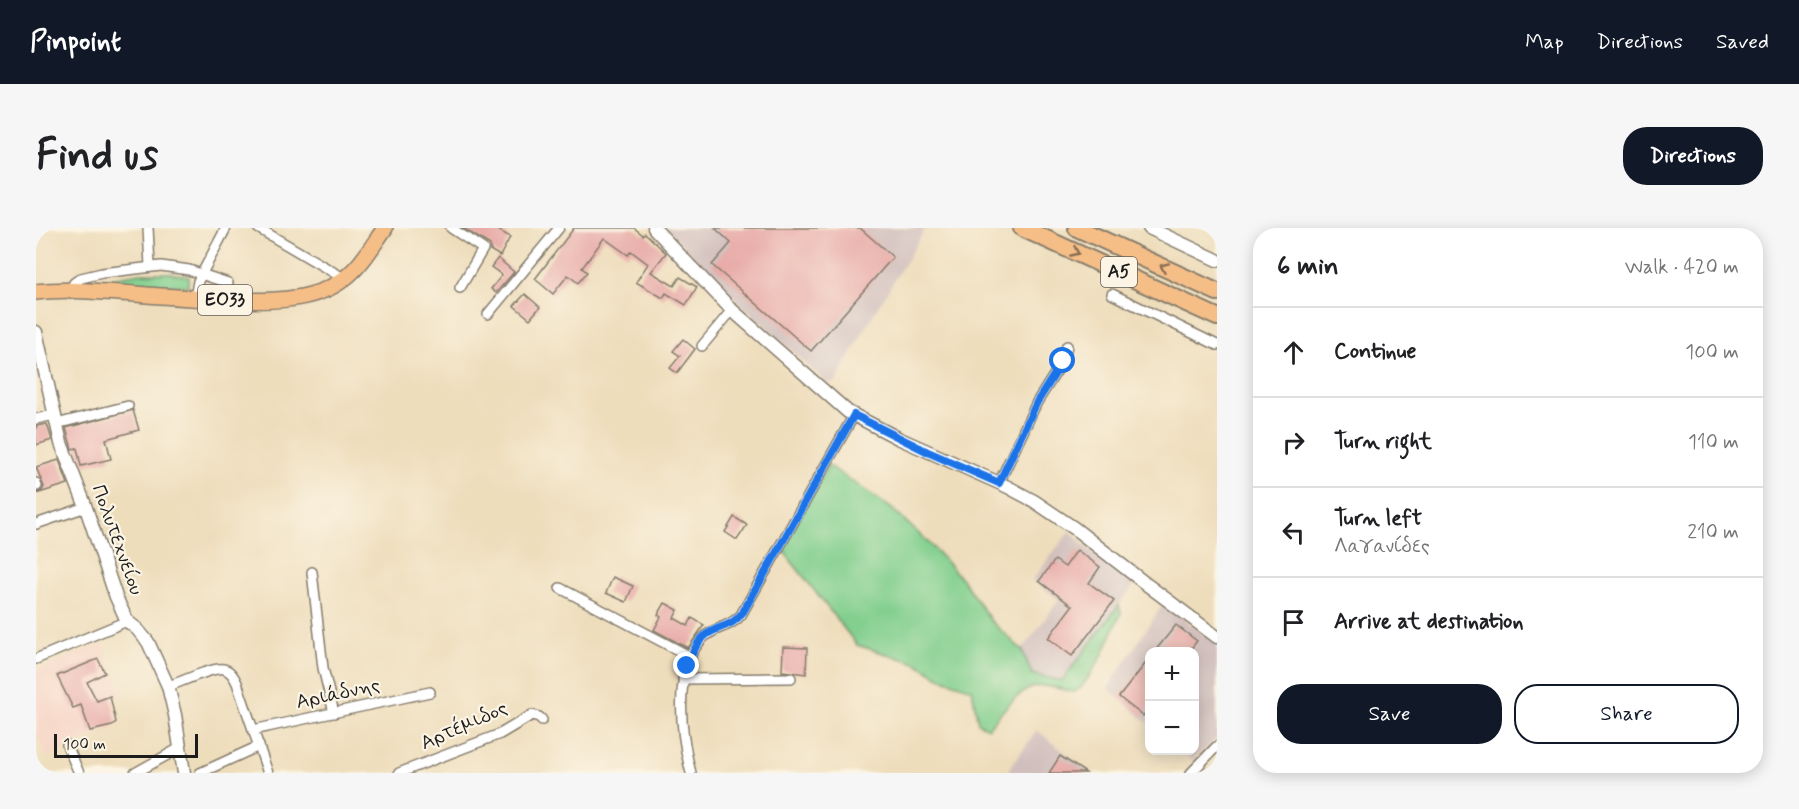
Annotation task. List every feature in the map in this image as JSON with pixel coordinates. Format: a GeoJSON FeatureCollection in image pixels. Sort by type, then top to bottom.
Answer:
{"type":"FeatureCollection","features":[{"type":"Feature","properties":{"kind":"highway","name":"Α5"},"geometry":{"type":"LineString","coordinates":[[1022,228],[1217,317]]}},
{"type":"Feature","properties":{"kind":"highway","name":"Α5"},"geometry":{"type":"LineString","coordinates":[[1077,228],[1217,292]]}},
{"type":"Feature","properties":{"kind":"main road","name":"ΕΟ33"},"geometry":{"type":"LineString","coordinates":[[36,292],[70,290],[195,298],[288,299],[323,291],[345,279],[357,268],[385,228]]}},
{"type":"Feature","properties":{"kind":"street"},"geometry":{"type":"LineString","coordinates":[[148,228],[150,266]]}},
{"type":"Feature","properties":{"kind":"street"},"geometry":{"type":"LineString","coordinates":[[195,298],[196,286],[201,274],[226,228]]}},
{"type":"Feature","properties":{"kind":"street"},"geometry":{"type":"LineString","coordinates":[[258,228],[345,279]]}},
{"type":"Feature","properties":{"kind":"street"},"geometry":{"type":"LineString","coordinates":[[451,228],[483,249],[460,288]]}},
{"type":"Feature","properties":{"kind":"street"},"geometry":{"type":"LineString","coordinates":[[488,314],[559,228]]}},
{"type":"Feature","properties":{"kind":"street"},"geometry":{"type":"LineString","coordinates":[[654,228],[732,310],[832,399],[854,415],[1034,501],[1067,523],[1217,637]]}},
{"type":"Feature","properties":{"kind":"street"},"geometry":{"type":"LineString","coordinates":[[1149,228],[1217,260]]}},
{"type":"Feature","properties":{"kind":"street"},"geometry":{"type":"LineString","coordinates":[[70,290],[81,278],[150,266],[178,268],[228,283]]}},
{"type":"Feature","properties":{"kind":"street"},"geometry":{"type":"LineString","coordinates":[[1112,294],[1217,345]]}},
{"type":"Feature","properties":{"kind":"street"},"geometry":{"type":"LineString","coordinates":[[702,346],[732,310]]}},
{"type":"Feature","properties":{"kind":"street","name":"Πολυτεχνείου"},"geometry":{"type":"LineString","coordinates":[[36,332],[55,419],[116,597],[127,621],[148,642],[168,686],[184,773]]}},
{"type":"Feature","properties":{"kind":"street"},"geometry":{"type":"LineString","coordinates":[[999,483],[1037,402],[1063,361],[1067,346]]}},
{"type":"Feature","properties":{"kind":"street"},"geometry":{"type":"LineString","coordinates":[[36,419],[55,419],[128,406]]}},
{"type":"Feature","properties":{"kind":"street"},"geometry":{"type":"LineString","coordinates":[[691,773],[681,694],[683,679],[691,657],[704,637],[734,622],[743,612],[854,415]]}},
{"type":"Feature","properties":{"kind":"street"},"geometry":{"type":"LineString","coordinates":[[36,524],[86,507]]}},
{"type":"Feature","properties":{"kind":"street"},"geometry":{"type":"LineString","coordinates":[[312,572],[323,668],[334,713]]}},
{"type":"Feature","properties":{"kind":"street"},"geometry":{"type":"LineString","coordinates":[[560,588],[691,657]]}},
{"type":"Feature","properties":{"kind":"street"},"geometry":{"type":"LineString","coordinates":[[36,659],[127,621]]}},
{"type":"Feature","properties":{"kind":"street"},"geometry":{"type":"LineString","coordinates":[[168,686],[216,669],[226,670],[232,675],[237,683],[268,773]]}},
{"type":"Feature","properties":{"kind":"street"},"geometry":{"type":"LineString","coordinates":[[683,679],[792,678]]}},
{"type":"Feature","properties":{"kind":"street","name":"Αριάδνης"},"geometry":{"type":"LineString","coordinates":[[253,730],[430,692]]}},
{"type":"Feature","properties":{"kind":"street","name":"Αρτέμιδος"},"geometry":{"type":"LineString","coordinates":[[399,773],[500,734],[532,715],[542,720]]}},
{"type":"Feature","properties":{"kind":"street"},"geometry":{"type":"LineString","coordinates":[[67,745],[79,773]]}},
{"type":"Feature","properties":{"kind":"street"},"geometry":{"type":"LineString","coordinates":[[200,773],[259,746]]}},
{"type":"Feature","properties":{"kind":"street"},"geometry":{"type":"LineString","coordinates":[[1191,773],[1217,746]]}},
{"type":"Feature","properties":{"kind":"street"},"geometry":{"type":"LineString","coordinates":[[135,773],[180,748]]}},
{"type":"Feature","properties":{"kind":"street"},"geometry":{"type":"LineString","coordinates":[[1201,762],[1206,773]]}},
{"type":"Feature","properties":{"kind":"shaded area"},"geometry":{"type":"Polygon","coordinates":[[[666,228],[926,228],[867,325],[836,382],[827,383],[734,298],[666,228]]]}},
{"type":"Feature","properties":{"kind":"shaded area"},"geometry":{"type":"Polygon","coordinates":[[[1070,531],[1096,556],[1102,552],[1136,582],[1062,682],[1032,674],[1022,650],[1059,600],[1032,580],[1070,531]]]}},
{"type":"Feature","properties":{"kind":"shaded area"},"geometry":{"type":"Polygon","coordinates":[[[1163,604],[1217,644],[1217,738],[1199,755],[1199,647],[1145,647],[1145,720],[1108,688],[1163,604]]]}},
{"type":"Feature","properties":{"kind":"shaded area"},"geometry":{"type":"Polygon","coordinates":[[[102,643],[123,695],[113,699],[120,723],[47,757],[36,734],[36,671],[102,643]]]}},
{"type":"Feature","properties":{"kind":"shaded area"},"geometry":{"type":"Polygon","coordinates":[[[1037,730],[1090,773],[1012,773],[1008,770],[1037,730]]]}},
{"type":"Feature","properties":{"kind":"shaded area"},"geometry":{"type":"Polygon","coordinates":[[[1185,755],[1199,755],[1192,761],[1185,755]]]}},
{"type":"Feature","properties":{"kind":"green space"},"geometry":{"type":"Polygon","coordinates":[[[140,273],[189,276],[188,286],[101,283],[101,280],[140,273]]]}},
{"type":"Feature","properties":{"kind":"green space"},"geometry":{"type":"Polygon","coordinates":[[[828,465],[891,508],[928,542],[962,579],[991,621],[1022,650],[1032,674],[1062,681],[1119,605],[1121,613],[1102,656],[1082,687],[1074,692],[1048,686],[1025,691],[1011,702],[988,728],[978,723],[972,689],[941,678],[916,663],[857,645],[781,548],[828,465]]]}},
{"type":"Feature","properties":{"kind":"building"},"geometry":{"type":"Polygon","coordinates":[[[463,228],[495,228],[510,237],[500,256],[490,250],[490,245],[463,228]]]}},
{"type":"Feature","properties":{"kind":"building"},"geometry":{"type":"Polygon","coordinates":[[[574,228],[634,228],[643,235],[645,233],[666,253],[651,272],[674,286],[680,277],[697,287],[686,305],[666,293],[663,298],[636,282],[648,264],[631,251],[628,255],[604,238],[582,268],[587,272],[578,283],[568,275],[553,294],[535,279],[574,228]]]}},
{"type":"Feature","properties":{"kind":"building"},"geometry":{"type":"Polygon","coordinates":[[[715,228],[860,228],[893,257],[811,351],[712,265],[731,243],[715,228]]]}},
{"type":"Feature","properties":{"kind":"building"},"geometry":{"type":"Polygon","coordinates":[[[498,258],[514,272],[496,293],[491,289],[502,275],[491,267],[498,258]]]}},
{"type":"Feature","properties":{"kind":"building"},"geometry":{"type":"Polygon","coordinates":[[[525,294],[540,307],[530,319],[514,306],[525,294]]]}},
{"type":"Feature","properties":{"kind":"building"},"geometry":{"type":"Polygon","coordinates":[[[683,339],[695,349],[677,373],[670,368],[680,356],[673,351],[683,339]]]}},
{"type":"Feature","properties":{"kind":"building"},"geometry":{"type":"Polygon","coordinates":[[[133,410],[139,430],[106,439],[111,459],[81,466],[77,448],[72,449],[66,428],[133,410]]]}},
{"type":"Feature","properties":{"kind":"building"},"geometry":{"type":"Polygon","coordinates":[[[47,424],[52,440],[36,445],[36,426],[47,424]]]}},
{"type":"Feature","properties":{"kind":"building"},"geometry":{"type":"Polygon","coordinates":[[[59,460],[68,484],[36,494],[44,487],[36,467],[59,460]]]}},
{"type":"Feature","properties":{"kind":"building"},"geometry":{"type":"Polygon","coordinates":[[[734,517],[747,525],[737,540],[725,532],[734,517]]]}},
{"type":"Feature","properties":{"kind":"building"},"geometry":{"type":"Polygon","coordinates":[[[1077,550],[1100,567],[1089,583],[1114,601],[1072,656],[1048,638],[1072,606],[1039,581],[1055,560],[1065,567],[1077,550]]]}},
{"type":"Feature","properties":{"kind":"building"},"geometry":{"type":"Polygon","coordinates":[[[613,577],[633,586],[626,602],[606,593],[613,577]]]}},
{"type":"Feature","properties":{"kind":"building"},"geometry":{"type":"Polygon","coordinates":[[[665,603],[678,610],[674,618],[688,626],[692,618],[704,625],[688,648],[654,630],[661,617],[658,615],[665,603]]]}},
{"type":"Feature","properties":{"kind":"building"},"geometry":{"type":"Polygon","coordinates":[[[1176,625],[1197,641],[1192,647],[1158,647],[1176,625]]]}},
{"type":"Feature","properties":{"kind":"building"},"geometry":{"type":"Polygon","coordinates":[[[783,647],[807,648],[806,674],[782,671],[783,647]]]}},
{"type":"Feature","properties":{"kind":"building"},"geometry":{"type":"Polygon","coordinates":[[[98,659],[105,673],[87,682],[97,701],[110,696],[116,722],[112,726],[90,731],[81,705],[73,708],[57,676],[98,659]]]}},
{"type":"Feature","properties":{"kind":"building"},"geometry":{"type":"Polygon","coordinates":[[[1145,664],[1145,713],[1143,716],[1119,697],[1145,664]]]}},
{"type":"Feature","properties":{"kind":"building"},"geometry":{"type":"Polygon","coordinates":[[[1060,756],[1086,773],[1049,773],[1060,756]]]}},
{"type":"Feature","properties":{"kind":"route"},"geometry":{"type":"LineString","coordinates":[[687,666],[700,640],[707,634],[734,622],[743,612],[854,415],[898,438],[999,483],[1037,402],[1063,361]]}}]}
